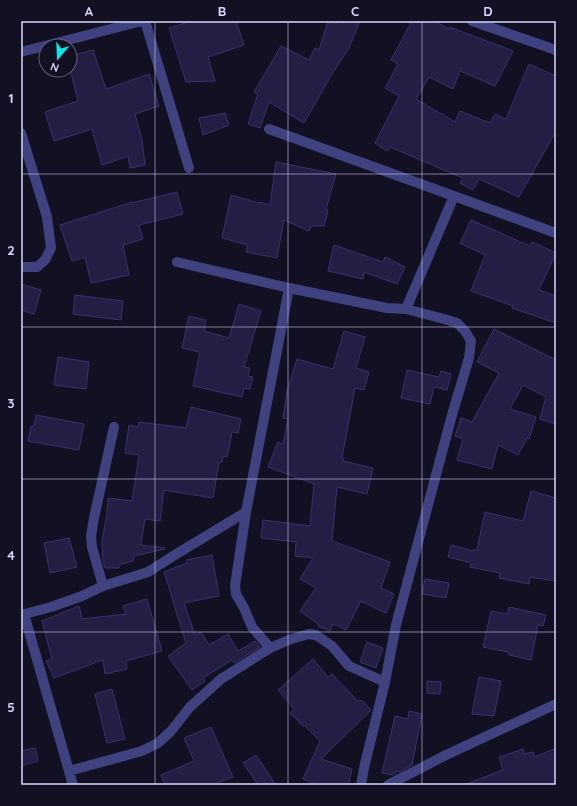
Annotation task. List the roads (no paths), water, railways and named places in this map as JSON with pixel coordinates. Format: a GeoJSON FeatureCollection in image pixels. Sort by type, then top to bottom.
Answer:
{"type":"FeatureCollection","features":[{"type":"Feature","properties":{"kind":"street"},"geometry":{"type":"LineString","coordinates":[[21,52],[144,21],[189,168]]}},
{"type":"Feature","properties":{"kind":"street"},"geometry":{"type":"LineString","coordinates":[[472,21],[556,50]]}},
{"type":"Feature","properties":{"kind":"street"},"geometry":{"type":"LineString","coordinates":[[269,129],[556,233]]}},
{"type":"Feature","properties":{"kind":"street"},"geometry":{"type":"LineString","coordinates":[[21,133],[47,217],[51,248],[45,260],[37,267],[21,267]]}},
{"type":"Feature","properties":{"kind":"street"},"geometry":{"type":"LineString","coordinates":[[406,309],[454,196]]}},
{"type":"Feature","properties":{"kind":"street"},"geometry":{"type":"LineString","coordinates":[[177,262],[289,288],[387,308],[406,309],[457,323],[465,331],[471,341],[469,358],[405,587],[361,785]]}},
{"type":"Feature","properties":{"kind":"street"},"geometry":{"type":"LineString","coordinates":[[270,648],[252,627],[236,594],[235,586],[246,512],[289,288]]}},
{"type":"Feature","properties":{"kind":"street"},"geometry":{"type":"LineString","coordinates":[[103,586],[92,547],[91,536],[114,427]]}},
{"type":"Feature","properties":{"kind":"street"},"geometry":{"type":"LineString","coordinates":[[73,785],[22,614],[51,607],[82,596],[103,586],[148,572],[178,552],[246,512]]}},
{"type":"Feature","properties":{"kind":"street"},"geometry":{"type":"LineString","coordinates":[[68,771],[142,751],[158,743],[171,731],[190,707],[221,679],[270,648],[308,634],[316,634],[332,646],[349,666],[385,682]]}},
{"type":"Feature","properties":{"kind":"street"},"geometry":{"type":"LineString","coordinates":[[388,785],[556,704]]}}]}
